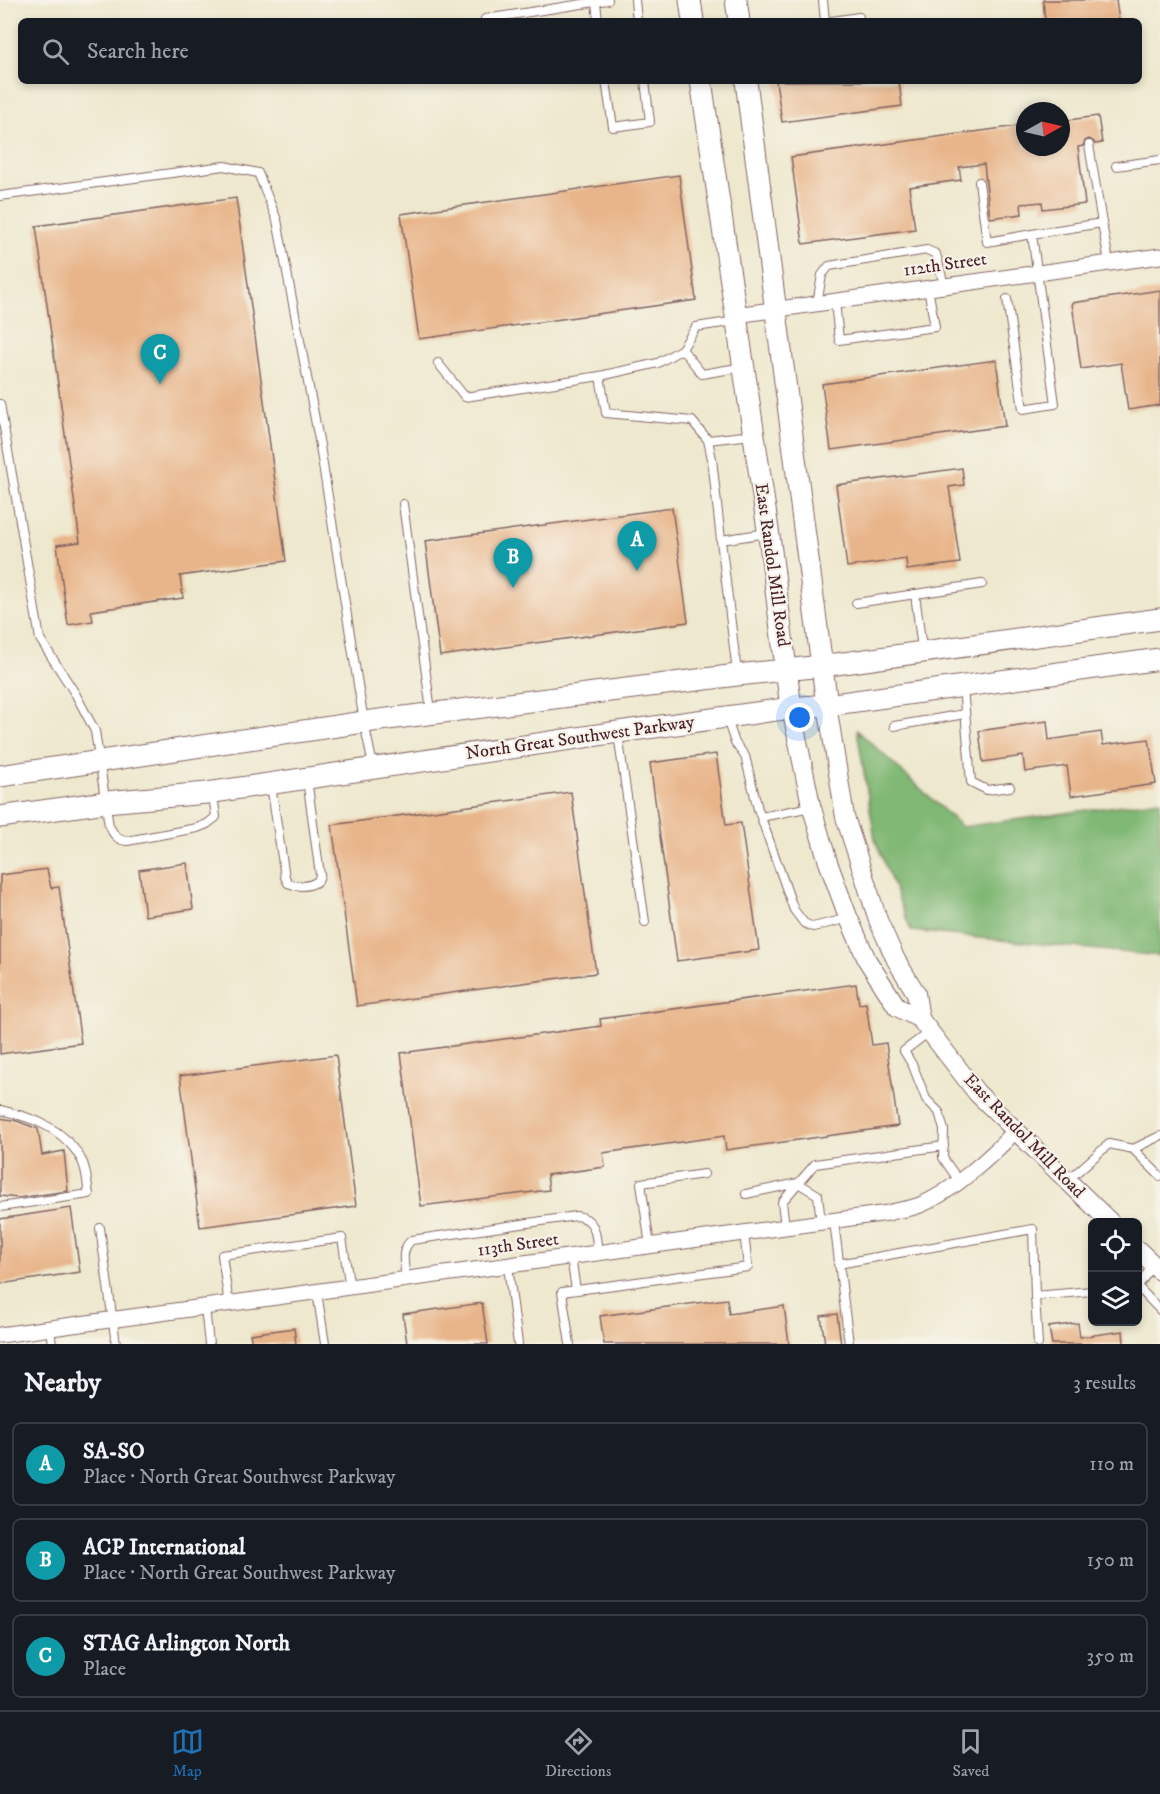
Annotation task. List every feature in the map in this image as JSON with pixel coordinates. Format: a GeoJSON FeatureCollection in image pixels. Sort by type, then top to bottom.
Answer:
{"type":"FeatureCollection","features":[{"type":"Feature","properties":{"kind":"main road"},"geometry":{"type":"LineString","coordinates":[[690,0],[693,18]]}},
{"type":"Feature","properties":{"kind":"main road"},"geometry":{"type":"LineString","coordinates":[[736,0],[739,18]]}},
{"type":"Feature","properties":{"kind":"main road","name":"East Randol Mill Road"},"geometry":{"type":"LineString","coordinates":[[701,84],[769,533],[791,708]]}},
{"type":"Feature","properties":{"kind":"main road","name":"East Randol Mill Road"},"geometry":{"type":"LineString","coordinates":[[746,84],[827,705]]}},
{"type":"Feature","properties":{"kind":"main road"},"geometry":{"type":"LineString","coordinates":[[0,776],[364,722],[822,666],[1160,619]]}},
{"type":"Feature","properties":{"kind":"main road","name":"North Great Southwest Parkway"},"geometry":{"type":"LineString","coordinates":[[0,817],[106,802],[213,792],[618,732],[1160,659]]}},
{"type":"Feature","properties":{"kind":"street","name":"112th Street"},"geometry":{"type":"LineString","coordinates":[[737,318],[775,309],[1160,256]]}},
{"type":"Feature","properties":{"kind":"street","name":"East Randol Mill Road"},"geometry":{"type":"LineString","coordinates":[[827,705],[844,817],[879,920],[896,960],[916,993],[925,1025]]}},
{"type":"Feature","properties":{"kind":"street","name":"East Randol Mill Road"},"geometry":{"type":"LineString","coordinates":[[791,708],[811,807],[828,862],[867,960],[897,1007],[925,1025],[977,1093],[1106,1218]]}},
{"type":"Feature","properties":{"kind":"street","name":"113th Street"},"geometry":{"type":"LineString","coordinates":[[0,1335],[51,1336],[112,1320],[888,1213],[920,1205],[948,1190],[994,1153],[1016,1130]]}},
{"type":"Feature","properties":{"kind":"street"},"geometry":{"type":"LineString","coordinates":[[1142,1254],[1157,1268]]}},
{"type":"Feature","properties":{"kind":"lane"},"geometry":{"type":"LineString","coordinates":[[492,18],[608,0]]}},
{"type":"Feature","properties":{"kind":"lane"},"geometry":{"type":"LineString","coordinates":[[635,0],[637,18]]}},
{"type":"Feature","properties":{"kind":"lane"},"geometry":{"type":"LineString","coordinates":[[823,0],[825,18]]}},
{"type":"Feature","properties":{"kind":"lane"},"geometry":{"type":"LineString","coordinates":[[596,2],[598,18]]}},
{"type":"Feature","properties":{"kind":"lane"},"geometry":{"type":"LineString","coordinates":[[852,18],[859,17]]}},
{"type":"Feature","properties":{"kind":"lane"},"geometry":{"type":"LineString","coordinates":[[606,84],[613,127],[650,122],[645,84]]}},
{"type":"Feature","properties":{"kind":"lane"},"geometry":{"type":"LineString","coordinates":[[1089,145],[1109,262]]}},
{"type":"Feature","properties":{"kind":"lane"},"geometry":{"type":"LineString","coordinates":[[1116,166],[1160,160]]}},
{"type":"Feature","properties":{"kind":"lane"},"geometry":{"type":"LineString","coordinates":[[0,196],[224,166],[258,173],[276,219],[319,440],[373,768]]}},
{"type":"Feature","properties":{"kind":"lane"},"geometry":{"type":"LineString","coordinates":[[979,182],[987,242],[1102,223]]}},
{"type":"Feature","properties":{"kind":"lane"},"geometry":{"type":"LineString","coordinates":[[1007,299],[1023,409],[1055,404],[1032,234]]}},
{"type":"Feature","properties":{"kind":"lane"},"geometry":{"type":"LineString","coordinates":[[817,303],[822,275],[829,266],[927,250],[936,254],[944,285]]}},
{"type":"Feature","properties":{"kind":"lane"},"geometry":{"type":"LineString","coordinates":[[835,301],[839,340],[935,327],[928,288]]}},
{"type":"Feature","properties":{"kind":"lane"},"geometry":{"type":"LineString","coordinates":[[438,363],[465,398],[600,376],[658,363],[682,349],[696,327],[737,318]]}},
{"type":"Feature","properties":{"kind":"lane"},"geometry":{"type":"LineString","coordinates":[[682,349],[702,374],[744,367]]}},
{"type":"Feature","properties":{"kind":"lane"},"geometry":{"type":"LineString","coordinates":[[600,376],[606,413],[692,421],[708,440],[737,675]]}},
{"type":"Feature","properties":{"kind":"lane"},"geometry":{"type":"LineString","coordinates":[[0,404],[39,639],[76,695],[95,730],[110,826],[114,835],[127,841],[197,828],[207,824],[216,817],[213,792]]}},
{"type":"Feature","properties":{"kind":"lane"},"geometry":{"type":"LineString","coordinates":[[708,440],[754,435]]}},
{"type":"Feature","properties":{"kind":"lane"},"geometry":{"type":"LineString","coordinates":[[403,504],[431,713]]}},
{"type":"Feature","properties":{"kind":"lane"},"geometry":{"type":"LineString","coordinates":[[722,540],[769,533]]}},
{"type":"Feature","properties":{"kind":"lane"},"geometry":{"type":"LineString","coordinates":[[856,603],[982,584]]}},
{"type":"Feature","properties":{"kind":"lane"},"geometry":{"type":"LineString","coordinates":[[915,594],[923,652]]}},
{"type":"Feature","properties":{"kind":"lane"},"geometry":{"type":"LineString","coordinates":[[963,686],[971,782],[987,790],[1010,787]]}},
{"type":"Feature","properties":{"kind":"lane"},"geometry":{"type":"LineString","coordinates":[[894,726],[965,714]]}},
{"type":"Feature","properties":{"kind":"lane"},"geometry":{"type":"LineString","coordinates":[[727,717],[735,743],[745,756],[761,817],[794,910],[804,923],[813,927],[849,918]]}},
{"type":"Feature","properties":{"kind":"lane"},"geometry":{"type":"LineString","coordinates":[[618,732],[645,922]]}},
{"type":"Feature","properties":{"kind":"lane"},"geometry":{"type":"LineString","coordinates":[[270,783],[285,878],[288,883],[297,887],[314,884],[318,881],[320,874],[307,778]]}},
{"type":"Feature","properties":{"kind":"lane"},"geometry":{"type":"LineString","coordinates":[[761,817],[811,807]]}},
{"type":"Feature","properties":{"kind":"lane"},"geometry":{"type":"LineString","coordinates":[[925,1025],[904,1051],[913,1066],[926,1099],[939,1112],[944,1130],[943,1158],[959,1181]]}},
{"type":"Feature","properties":{"kind":"lane"},"geometry":{"type":"LineString","coordinates":[[0,1110],[27,1116],[47,1125],[69,1144],[83,1162],[89,1194],[0,1207]]}},
{"type":"Feature","properties":{"kind":"lane"},"geometry":{"type":"LineString","coordinates":[[1133,1149],[1160,1136]]}},
{"type":"Feature","properties":{"kind":"lane"},"geometry":{"type":"LineString","coordinates":[[1066,1181],[1109,1144],[1133,1149],[1160,1176]]}},
{"type":"Feature","properties":{"kind":"lane"},"geometry":{"type":"LineString","coordinates":[[785,1227],[782,1202],[815,1164],[944,1146]]}},
{"type":"Feature","properties":{"kind":"lane"},"geometry":{"type":"LineString","coordinates":[[650,1246],[641,1183],[704,1174]]}},
{"type":"Feature","properties":{"kind":"lane"},"geometry":{"type":"LineString","coordinates":[[746,1194],[798,1183],[818,1196],[828,1222],[838,1264],[849,1344]]}},
{"type":"Feature","properties":{"kind":"lane"},"geometry":{"type":"LineString","coordinates":[[406,1280],[404,1252],[412,1240],[576,1216],[583,1216],[592,1223],[596,1230],[598,1254]]}},
{"type":"Feature","properties":{"kind":"lane"},"geometry":{"type":"LineString","coordinates":[[100,1228],[116,1344]]}},
{"type":"Feature","properties":{"kind":"lane"},"geometry":{"type":"LineString","coordinates":[[838,1264],[1033,1229],[1038,1344]]}},
{"type":"Feature","properties":{"kind":"lane"},"geometry":{"type":"LineString","coordinates":[[570,1344],[562,1292],[748,1267],[744,1233]]}},
{"type":"Feature","properties":{"kind":"lane"},"geometry":{"type":"LineString","coordinates":[[229,1305],[222,1255],[331,1239],[342,1238],[350,1288]]}},
{"type":"Feature","properties":{"kind":"lane"},"geometry":{"type":"LineString","coordinates":[[571,1257],[576,1290]]}},
{"type":"Feature","properties":{"kind":"lane"},"geometry":{"type":"LineString","coordinates":[[508,1266],[518,1344]]}},
{"type":"Feature","properties":{"kind":"lane"},"geometry":{"type":"LineString","coordinates":[[1142,1282],[1157,1268]]}},
{"type":"Feature","properties":{"kind":"lane"},"geometry":{"type":"LineString","coordinates":[[1035,1296],[1088,1291]]}},
{"type":"Feature","properties":{"kind":"lane"},"geometry":{"type":"LineString","coordinates":[[1142,1291],[1160,1310]]}},
{"type":"Feature","properties":{"kind":"lane"},"geometry":{"type":"LineString","coordinates":[[317,1292],[325,1344]]}},
{"type":"Feature","properties":{"kind":"lane"},"geometry":{"type":"LineString","coordinates":[[205,1308],[209,1344]]}},
{"type":"Feature","properties":{"kind":"green space"},"geometry":{"type":"Polygon","coordinates":[[[857,730],[962,827],[1160,800],[1160,956],[911,931],[875,839],[857,730]]]}},
{"type":"Feature","properties":{"kind":"building"},"geometry":{"type":"Polygon","coordinates":[[[1043,0],[1116,0],[1119,18],[1045,18],[1043,0]]]}},
{"type":"Feature","properties":{"kind":"building"},"geometry":{"type":"Polygon","coordinates":[[[776,84],[899,84],[902,106],[782,122],[776,84]]]}},
{"type":"Feature","properties":{"kind":"building"},"geometry":{"type":"Polygon","coordinates":[[[1098,116],[1102,143],[1095,144],[1089,139],[1083,146],[1078,147],[1085,204],[1043,209],[1042,202],[1021,204],[1022,214],[990,218],[984,164],[959,167],[961,180],[909,187],[915,229],[803,244],[791,157],[1016,126],[1016,156],[1070,156],[1070,120],[1098,116]]]}},
{"type":"Feature","properties":{"kind":"building"},"geometry":{"type":"Polygon","coordinates":[[[679,175],[696,300],[419,339],[401,214],[679,175]]]}},
{"type":"Feature","properties":{"kind":"building"},"geometry":{"type":"Polygon","coordinates":[[[236,198],[286,561],[180,576],[183,598],[91,611],[93,621],[68,625],[57,545],[80,542],[36,226],[236,198]]]}},
{"type":"Feature","properties":{"kind":"building"},"geometry":{"type":"Polygon","coordinates":[[[1160,290],[1160,405],[1128,410],[1121,363],[1081,369],[1072,303],[1160,290]]]}},
{"type":"Feature","properties":{"kind":"building"},"geometry":{"type":"Polygon","coordinates":[[[996,360],[1005,426],[831,450],[822,384],[996,360]]]}},
{"type":"Feature","properties":{"kind":"building"},"geometry":{"type":"Polygon","coordinates":[[[962,468],[964,485],[949,487],[960,563],[907,570],[906,559],[847,567],[836,485],[962,468]]]}},
{"type":"Feature","properties":{"kind":"building"},"geometry":{"type":"Polygon","coordinates":[[[672,508],[688,622],[440,656],[425,541],[672,508]]]}},
{"type":"Feature","properties":{"kind":"building"},"geometry":{"type":"Polygon","coordinates":[[[1047,721],[1049,740],[1101,732],[1103,745],[1149,739],[1156,784],[1071,796],[1067,766],[1025,772],[1023,756],[983,762],[979,731],[1047,721]]]}},
{"type":"Feature","properties":{"kind":"building"},"geometry":{"type":"Polygon","coordinates":[[[716,754],[726,825],[741,823],[759,950],[677,961],[650,763],[716,754]]]}},
{"type":"Feature","properties":{"kind":"building"},"geometry":{"type":"Polygon","coordinates":[[[571,792],[596,973],[357,1006],[332,825],[571,792]]]}},
{"type":"Feature","properties":{"kind":"building"},"geometry":{"type":"Polygon","coordinates":[[[187,863],[193,909],[145,916],[139,870],[187,863]]]}},
{"type":"Feature","properties":{"kind":"building"},"geometry":{"type":"Polygon","coordinates":[[[47,869],[51,888],[59,887],[81,1043],[0,1054],[0,875],[47,869]]]}},
{"type":"Feature","properties":{"kind":"building"},"geometry":{"type":"Polygon","coordinates":[[[856,984],[859,1004],[866,1003],[872,1045],[886,1043],[898,1126],[726,1150],[724,1136],[603,1153],[605,1167],[547,1175],[549,1190],[421,1206],[401,1053],[601,1026],[600,1019],[856,984]]]}},
{"type":"Feature","properties":{"kind":"building"},"geometry":{"type":"Polygon","coordinates":[[[336,1055],[356,1206],[200,1227],[180,1076],[336,1055]]]}},
{"type":"Feature","properties":{"kind":"building"},"geometry":{"type":"Polygon","coordinates":[[[0,1118],[17,1121],[38,1129],[42,1155],[64,1151],[68,1191],[18,1198],[0,1196],[0,1118]]]}},
{"type":"Feature","properties":{"kind":"building"},"geometry":{"type":"Polygon","coordinates":[[[71,1208],[80,1272],[0,1284],[0,1219],[71,1208]]]}},
{"type":"Feature","properties":{"kind":"building"},"geometry":{"type":"Polygon","coordinates":[[[727,1299],[729,1314],[784,1306],[789,1344],[604,1344],[600,1316],[727,1299]]]}},
{"type":"Feature","properties":{"kind":"building"},"geometry":{"type":"Polygon","coordinates":[[[482,1303],[488,1344],[407,1344],[403,1314],[482,1303]]]}},
{"type":"Feature","properties":{"kind":"building"},"geometry":{"type":"Polygon","coordinates":[[[837,1314],[841,1344],[825,1344],[821,1316],[837,1314]]]}},
{"type":"Feature","properties":{"kind":"building"},"geometry":{"type":"Polygon","coordinates":[[[1078,1323],[1080,1337],[1123,1331],[1124,1344],[1052,1344],[1049,1327],[1078,1323]]]}},
{"type":"Feature","properties":{"kind":"building"},"geometry":{"type":"Polygon","coordinates":[[[294,1328],[296,1344],[252,1344],[250,1334],[294,1328]]]}},
{"type":"Feature","properties":{"kind":"place","name":"STAG Arlington North"},"geometry":{"type":"Point","coordinates":[160,384]}},
{"type":"Feature","properties":{"kind":"place","name":"SA-SO"},"geometry":{"type":"Point","coordinates":[637,571]}},
{"type":"Feature","properties":{"kind":"place","name":"ACP International"},"geometry":{"type":"Point","coordinates":[513,588]}}]}
